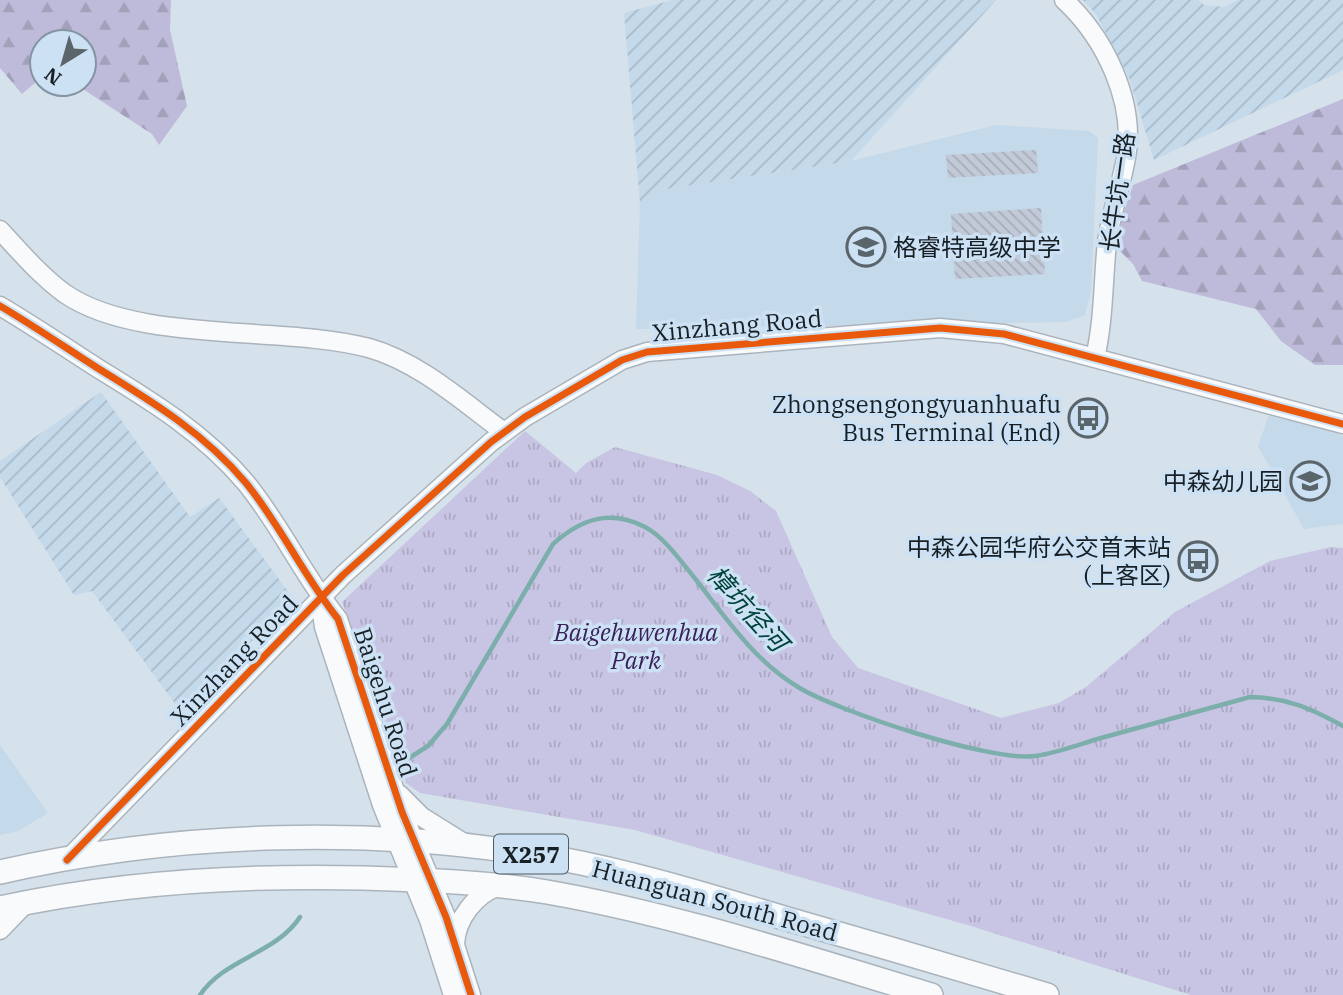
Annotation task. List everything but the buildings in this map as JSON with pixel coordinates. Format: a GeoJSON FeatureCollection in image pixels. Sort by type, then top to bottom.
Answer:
{"type":"FeatureCollection","features":[{"type":"Feature","properties":{"kind":"main road","name":"Huanguan South Road"},"geometry":{"type":"LineString","coordinates":[[0,872],[68,860],[216,842],[406,842],[471,846],[562,860],[673,885],[1047,995]]}},
{"type":"Feature","properties":{"kind":"main road","name":"Huanguan South Road"},"geometry":{"type":"LineString","coordinates":[[0,908],[113,887],[208,878],[421,880],[502,886],[668,918],[931,995]]}},
{"type":"Feature","properties":{"kind":"street","name":"长牛坑一路"},"geometry":{"type":"LineString","coordinates":[[1065,0],[1096,36],[1118,85],[1127,119],[1126,157],[1107,241],[1105,310],[1095,358]]}},
{"type":"Feature","properties":{"kind":"street"},"geometry":{"type":"LineString","coordinates":[[0,230],[44,276],[66,294],[89,306],[144,323],[338,341],[372,349],[425,375],[504,432]]}},
{"type":"Feature","properties":{"kind":"street","name":"Baigehu Road"},"geometry":{"type":"LineString","coordinates":[[0,306],[171,413],[222,456],[267,511],[320,599],[338,619],[393,785],[406,842]]}},
{"type":"Feature","properties":{"kind":"street","name":"Xinzhang Road"},"geometry":{"type":"LineString","coordinates":[[68,860],[320,599],[504,432],[622,360],[675,348],[940,328],[1004,334],[1343,424]]}},
{"type":"Feature","properties":{"kind":"street","name":"Baigehu Road"},"geometry":{"type":"LineString","coordinates":[[320,599],[328,640],[406,842]]}},
{"type":"Feature","properties":{"kind":"street"},"geometry":{"type":"LineString","coordinates":[[393,785],[401,798],[422,817],[471,846]]}},
{"type":"Feature","properties":{"kind":"street"},"geometry":{"type":"LineString","coordinates":[[406,842],[421,880],[455,947],[471,995]]}},
{"type":"Feature","properties":{"kind":"street"},"geometry":{"type":"LineString","coordinates":[[421,880],[453,995]]}},
{"type":"Feature","properties":{"kind":"street"},"geometry":{"type":"LineString","coordinates":[[455,947],[462,920],[475,901],[484,893],[502,886]]}},
{"type":"Feature","properties":{"kind":"street"},"geometry":{"type":"LineString","coordinates":[[0,930],[26,903]]}},
{"type":"Feature","properties":{"kind":"shaded area"},"geometry":{"type":"Polygon","coordinates":[[[673,0],[996,0],[851,161],[652,191],[640,203],[624,13],[673,0]]]}},
{"type":"Feature","properties":{"kind":"shaded area"},"geometry":{"type":"Polygon","coordinates":[[[1083,0],[1198,0],[1204,5],[1224,7],[1238,0],[1343,0],[1343,70],[1154,160],[1130,80],[1096,14],[1083,0]]]}},
{"type":"Feature","properties":{"kind":"shaded area","name":"格睿特高级中学"},"geometry":{"type":"Polygon","coordinates":[[[996,125],[1089,131],[1098,138],[1091,291],[1085,315],[1066,322],[636,329],[640,203],[652,191],[851,161],[996,125]]]}},
{"type":"Feature","properties":{"kind":"shaded area"},"geometry":{"type":"Polygon","coordinates":[[[101,392],[190,517],[219,498],[295,601],[179,709],[92,591],[74,595],[0,477],[0,461],[101,392]]]}},
{"type":"Feature","properties":{"kind":"shaded area","name":"中森幼儿园"},"geometry":{"type":"Polygon","coordinates":[[[1270,412],[1343,436],[1343,524],[1304,529],[1258,446],[1270,412]]]}},
{"type":"Feature","properties":{"kind":"shaded area"},"geometry":{"type":"Polygon","coordinates":[[[0,745],[48,813],[18,831],[0,835],[0,745]]]}},
{"type":"Feature","properties":{"kind":"green space"},"geometry":{"type":"Polygon","coordinates":[[[0,0],[171,0],[170,30],[187,106],[159,145],[152,134],[97,98],[98,28],[28,28],[28,89],[22,94],[0,68],[0,0]]]}},
{"type":"Feature","properties":{"kind":"green space"},"geometry":{"type":"Polygon","coordinates":[[[1343,99],[1343,365],[1315,365],[1281,341],[1256,309],[1142,281],[1133,264],[1120,251],[1121,220],[1133,185],[1343,99]]]}},
{"type":"Feature","properties":{"kind":"green space","name":"Baigehuwenhua Park"},"geometry":{"type":"Polygon","coordinates":[[[525,431],[576,473],[586,463],[615,447],[717,475],[750,491],[776,511],[832,637],[858,668],[1001,718],[1059,703],[1086,687],[1175,612],[1270,561],[1331,547],[1343,548],[1343,995],[1191,995],[971,926],[635,830],[420,793],[406,783],[342,602],[525,431]]]}},
{"type":"Feature","properties":{"kind":"waterway","name":"樟坑径河"},"geometry":{"type":"LineString","coordinates":[[406,760],[428,746],[447,724],[553,544],[574,528],[596,519],[607,518],[632,522],[659,536],[753,650],[782,676],[798,687],[845,709],[914,733],[984,751],[1013,756],[1035,756],[1250,697],[1276,699],[1298,705],[1343,726]]}},
{"type":"Feature","properties":{"kind":"waterway","name":"樟坑径河"},"geometry":{"type":"LineString","coordinates":[[200,995],[223,972],[278,940],[300,917]]}},
{"type":"Feature","properties":{"kind":"cycle path"},"geometry":{"type":"LineString","coordinates":[[0,306],[139,394],[196,434],[230,465],[270,516],[338,619],[402,812],[446,917],[471,995]]}},
{"type":"Feature","properties":{"kind":"cycle path"},"geometry":{"type":"LineString","coordinates":[[67,860],[343,575],[491,442],[525,417],[622,360],[647,352],[940,328],[1004,334],[1343,424]]}},
{"type":"Feature","properties":{"kind":"place","name":"格睿特高级中学"},"geometry":{"type":"Point","coordinates":[866,247]}},
{"type":"Feature","properties":{"kind":"place","name":"Zhongsengongyuanhuafu Bus Terminal (End)"},"geometry":{"type":"Point","coordinates":[1088,418]}},
{"type":"Feature","properties":{"kind":"place","name":"中森幼儿园"},"geometry":{"type":"Point","coordinates":[1310,481]}},
{"type":"Feature","properties":{"kind":"place","name":"中森公园华府公交首末站 (上客区)"},"geometry":{"type":"Point","coordinates":[1198,561]}}]}
